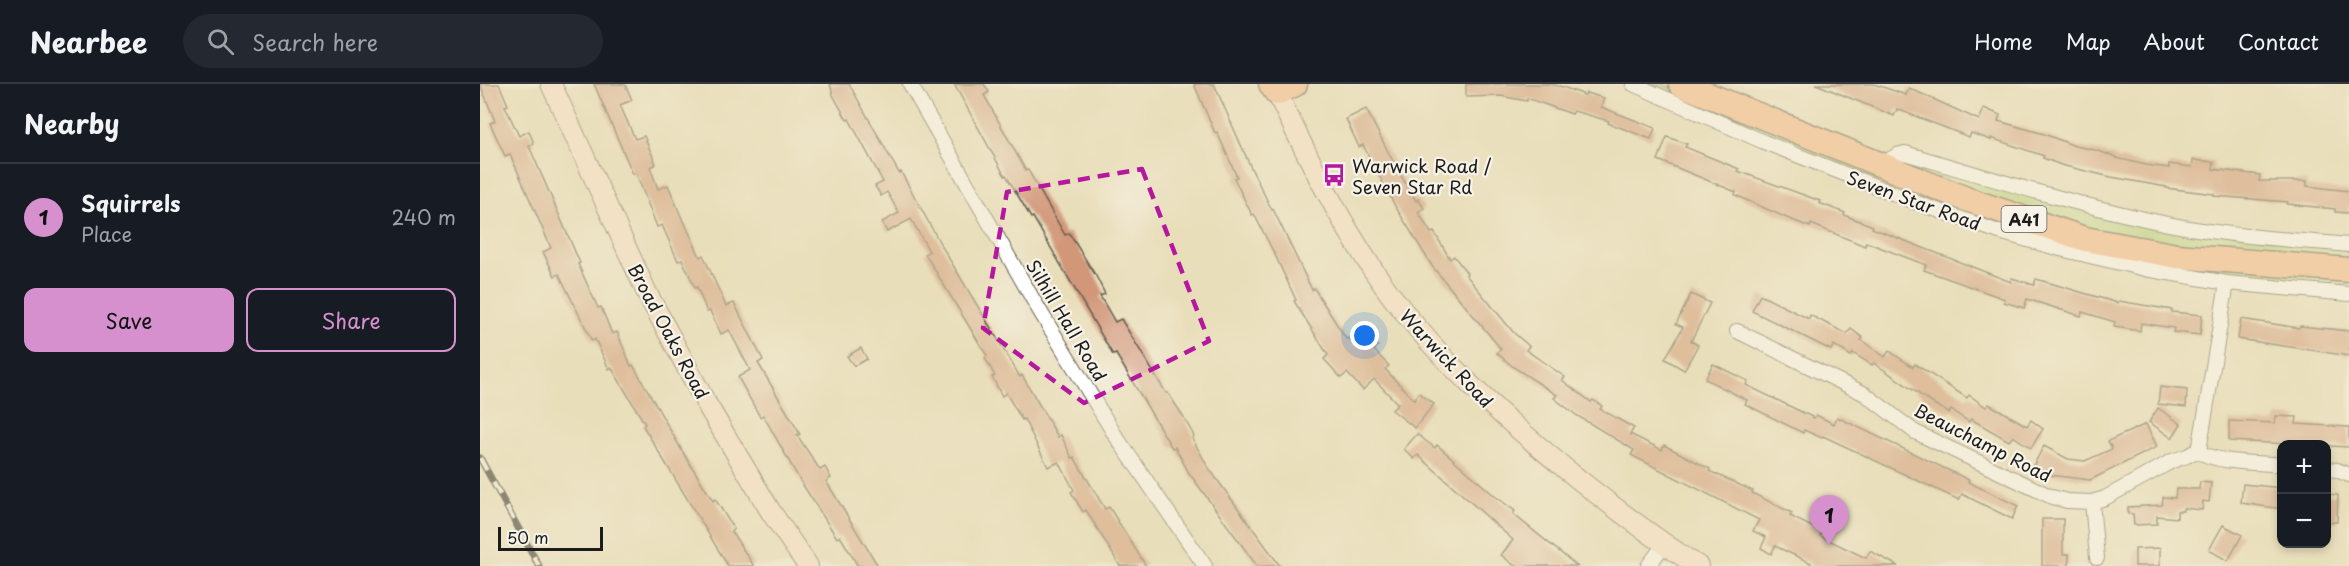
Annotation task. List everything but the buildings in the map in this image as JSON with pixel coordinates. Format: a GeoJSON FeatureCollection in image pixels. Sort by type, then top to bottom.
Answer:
{"type":"FeatureCollection","features":[{"type":"Feature","properties":{"kind":"highway","name":"Seven Star Road"},"geometry":{"type":"LineString","coordinates":[[1681,84],[2007,214],[2085,238],[2177,256],[2349,270]]}},
{"type":"Feature","properties":{"kind":"main road","name":"Broad Oaks Road"},"geometry":{"type":"LineString","coordinates":[[551,84],[646,293],[706,403],[771,512],[808,566]]}},
{"type":"Feature","properties":{"kind":"main road","name":"Warwick Road"},"geometry":{"type":"LineString","coordinates":[[1281,87],[1310,162],[1364,256],[1419,330],[1474,389],[1516,429],[1664,545],[1698,566]]}},
{"type":"Feature","properties":{"kind":"street","name":"Silhill Hall Road"},"geometry":{"type":"LineString","coordinates":[[910,84],[1035,303],[1115,435],[1205,566]]}},
{"type":"Feature","properties":{"kind":"street","name":"Seven Star Road"},"geometry":{"type":"LineString","coordinates":[[1633,84],[1764,142],[1920,204],[1999,232],[2092,257],[2227,283],[2349,294]]}},
{"type":"Feature","properties":{"kind":"street","name":"Seven Star Road"},"geometry":{"type":"LineString","coordinates":[[1882,164],[1905,153],[2054,198],[2151,221],[2241,235],[2349,245]]}},
{"type":"Feature","properties":{"kind":"street"},"geometry":{"type":"LineString","coordinates":[[2227,283],[2202,439],[2196,452],[2225,460],[2277,465]]}},
{"type":"Feature","properties":{"kind":"street","name":"Beauchamp Road"},"geometry":{"type":"LineString","coordinates":[[1737,331],[1865,394],[1877,401],[1902,423],[1926,437],[2052,497],[2067,501],[2092,502],[2105,498],[2172,460],[2196,452]]}},
{"type":"Feature","properties":{"kind":"street"},"geometry":{"type":"LineString","coordinates":[[2331,469],[2349,475]]}},
{"type":"Feature","properties":{"kind":"street"},"geometry":{"type":"LineString","coordinates":[[2092,502],[2097,558]]}},
{"type":"Feature","properties":{"kind":"street"},"geometry":{"type":"LineString","coordinates":[[1648,566],[1664,545]]}},
{"type":"Feature","properties":{"kind":"highlighted area"},"geometry":{"type":"Polygon","coordinates":[[[1142,169],[1209,341],[1084,403],[983,328],[1007,192],[1142,169]]]}},
{"type":"Feature","properties":{"kind":"green space"},"geometry":{"type":"Polygon","coordinates":[[[1646,84],[1662,84],[1963,206],[2349,278],[2349,290],[2216,276],[2091,254],[1959,213],[1688,105],[1646,84]]]}},
{"type":"Feature","properties":{"kind":"green space"},"geometry":{"type":"Polygon","coordinates":[[[1912,160],[2069,205],[2349,251],[2349,262],[2126,239],[2005,205],[1905,162],[1912,160]]]}},
{"type":"Feature","properties":{"kind":"railway"},"geometry":{"type":"LineString","coordinates":[[480,458],[539,566]]}},
{"type":"Feature","properties":{"kind":"place","name":"Warwick Road / Seven Star Rd"},"geometry":{"type":"Point","coordinates":[1334,175]}},
{"type":"Feature","properties":{"kind":"place","name":"Squirrels"},"geometry":{"type":"Point","coordinates":[1829,545]}}]}
